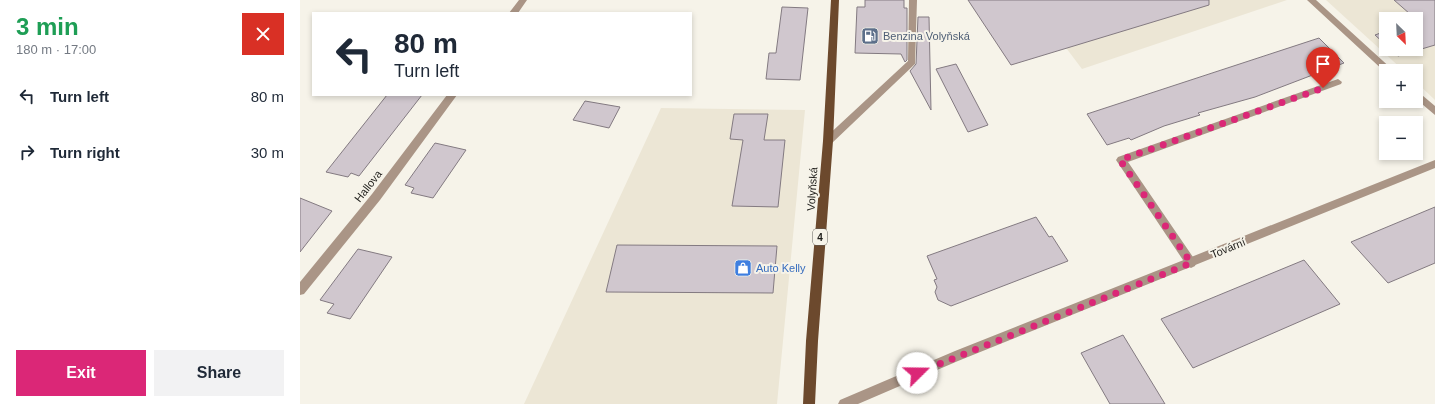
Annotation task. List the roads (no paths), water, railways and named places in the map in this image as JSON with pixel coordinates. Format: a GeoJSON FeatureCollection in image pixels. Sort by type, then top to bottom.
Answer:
{"type":"FeatureCollection","features":[{"type":"Feature","properties":{"kind":"main road","name":"Volyňská"},"geometry":{"type":"LineString","coordinates":[[809,404],[812,341],[828,141],[835,0]]}},
{"type":"Feature","properties":{"kind":"street"},"geometry":{"type":"LineString","coordinates":[[514,12],[522,0]]}},
{"type":"Feature","properties":{"kind":"street"},"geometry":{"type":"LineString","coordinates":[[828,141],[912,62],[913,0]]}},
{"type":"Feature","properties":{"kind":"street"},"geometry":{"type":"LineString","coordinates":[[1311,0],[1382,64]]}},
{"type":"Feature","properties":{"kind":"street"},"geometry":{"type":"LineString","coordinates":[[1191,263],[1120,160],[1338,82]]}},
{"type":"Feature","properties":{"kind":"street","name":"Hallova"},"geometry":{"type":"LineString","coordinates":[[300,290],[376,197],[451,96]]}},
{"type":"Feature","properties":{"kind":"street"},"geometry":{"type":"LineString","coordinates":[[1423,101],[1435,112]]}},
{"type":"Feature","properties":{"kind":"street","name":"Tovární"},"geometry":{"type":"LineString","coordinates":[[844,404],[892,383],[1435,164]]}},
{"type":"Feature","properties":{"kind":"place","name":"Benzina Volyňská"},"geometry":{"type":"Point","coordinates":[870,36]}},
{"type":"Feature","properties":{"kind":"place","name":"Auto Kelly"},"geometry":{"type":"Point","coordinates":[743,268]}}]}
